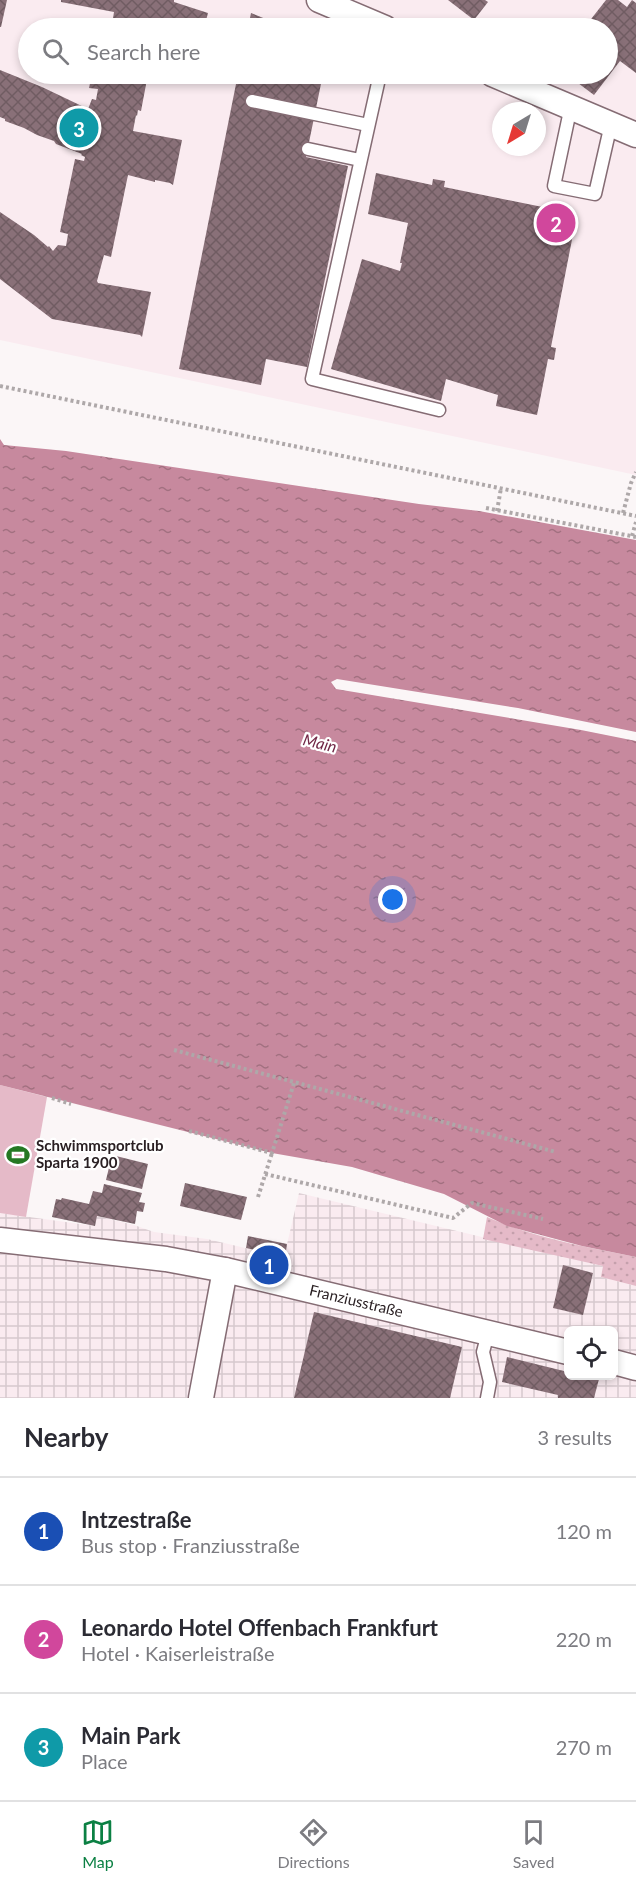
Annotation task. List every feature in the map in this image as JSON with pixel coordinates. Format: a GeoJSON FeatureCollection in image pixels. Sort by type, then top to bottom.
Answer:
{"type":"FeatureCollection","features":[{"type":"Feature","properties":{"kind":"street"},"geometry":{"type":"LineString","coordinates":[[319,0],[361,18]]}},
{"type":"Feature","properties":{"kind":"street"},"geometry":{"type":"LineString","coordinates":[[517,84],[636,135]]}},
{"type":"Feature","properties":{"kind":"street","name":"Franziusstraße"},"geometry":{"type":"LineString","coordinates":[[0,1240],[166,1259],[225,1270],[564,1351]]}},
{"type":"Feature","properties":{"kind":"street"},"geometry":{"type":"LineString","coordinates":[[201,1398],[225,1270]]}},
{"type":"Feature","properties":{"kind":"street"},"geometry":{"type":"LineString","coordinates":[[618,1363],[636,1368]]}},
{"type":"Feature","properties":{"kind":"lane"},"geometry":{"type":"LineString","coordinates":[[378,84],[312,379],[439,410]]}},
{"type":"Feature","properties":{"kind":"lane"},"geometry":{"type":"LineString","coordinates":[[252,101],[368,125]]}},
{"type":"Feature","properties":{"kind":"lane"},"geometry":{"type":"LineString","coordinates":[[572,106],[554,186],[595,194],[610,124]]}},
{"type":"Feature","properties":{"kind":"lane"},"geometry":{"type":"LineString","coordinates":[[308,149],[360,160]]}},
{"type":"Feature","properties":{"kind":"lane"},"geometry":{"type":"LineString","coordinates":[[487,1398],[490,1382],[483,1352],[488,1333]]}},
{"type":"Feature","properties":{"kind":"path"},"geometry":{"type":"LineString","coordinates":[[0,386],[636,516]]}},
{"type":"Feature","properties":{"kind":"path"},"geometry":{"type":"LineString","coordinates":[[623,513],[636,472]]}},
{"type":"Feature","properties":{"kind":"path"},"geometry":{"type":"LineString","coordinates":[[497,511],[502,488]]}},
{"type":"Feature","properties":{"kind":"path"},"geometry":{"type":"LineString","coordinates":[[486,508],[634,537],[636,522]]}},
{"type":"Feature","properties":{"kind":"path"},"geometry":{"type":"LineString","coordinates":[[174,1050],[556,1152]]}},
{"type":"Feature","properties":{"kind":"path"},"geometry":{"type":"LineString","coordinates":[[258,1197],[294,1083]]}},
{"type":"Feature","properties":{"kind":"path"},"geometry":{"type":"LineString","coordinates":[[52,1098],[71,1104]]}},
{"type":"Feature","properties":{"kind":"path"},"geometry":{"type":"LineString","coordinates":[[189,1131],[272,1152]]}},
{"type":"Feature","properties":{"kind":"path"},"geometry":{"type":"LineString","coordinates":[[265,1174],[453,1218],[472,1203],[543,1219]]}},
{"type":"Feature","properties":{"kind":"shaded area"},"geometry":{"type":"Polygon","coordinates":[[[0,0],[636,0],[636,475],[0,340],[0,0]]]}},
{"type":"Feature","properties":{"kind":"shaded area","name":"Schwimmsportclub Sparta 1900"},"geometry":{"type":"Polygon","coordinates":[[[0,1085],[47,1097],[26,1217],[0,1213],[0,1085]]]}},
{"type":"Feature","properties":{"kind":"shaded area"},"geometry":{"type":"Polygon","coordinates":[[[299,1193],[603,1266],[601,1277],[636,1286],[636,1398],[0,1398],[0,1213],[95,1226],[97,1216],[154,1232],[207,1239],[284,1257],[299,1193]]]}},
{"type":"Feature","properties":{"kind":"shaded area"},"geometry":{"type":"Polygon","coordinates":[[[487,1217],[542,1236],[636,1257],[636,1286],[601,1277],[603,1266],[483,1239],[487,1217]]]}},
{"type":"Feature","properties":{"kind":"water","name":"Main"},"geometry":{"type":"Polygon","coordinates":[[[0,439],[4,445],[66,451],[479,511],[636,540],[636,732],[518,708],[337,679],[331,682],[336,689],[636,741],[636,1257],[582,1246],[507,1226],[444,1194],[352,1167],[272,1153],[0,1085],[0,439]]]}},
{"type":"Feature","properties":{"kind":"building"},"geometry":{"type":"Polygon","coordinates":[[[0,0],[7,0],[1,27],[0,27],[0,0]]]}},
{"type":"Feature","properties":{"kind":"building"},"geometry":{"type":"Polygon","coordinates":[[[61,0],[174,0],[174,2],[208,13],[207,18],[113,18],[114,12],[61,2],[61,0]]]}},
{"type":"Feature","properties":{"kind":"building"},"geometry":{"type":"Polygon","coordinates":[[[448,0],[485,0],[488,2],[476,18],[471,18],[448,0]]]}},
{"type":"Feature","properties":{"kind":"building"},"geometry":{"type":"Polygon","coordinates":[[[606,0],[618,0],[627,7],[632,0],[636,3],[636,73],[620,61],[618,64],[618,18],[592,18],[606,0]]]}},
{"type":"Feature","properties":{"kind":"building"},"geometry":{"type":"Polygon","coordinates":[[[251,13],[263,18],[250,18],[251,13]]]}},
{"type":"Feature","properties":{"kind":"building"},"geometry":{"type":"Polygon","coordinates":[[[0,70],[18,77],[18,84],[35,84],[88,109],[92,99],[96,100],[98,89],[89,88],[90,84],[146,84],[141,111],[138,110],[136,115],[133,131],[182,140],[173,185],[128,175],[111,257],[104,255],[97,281],[151,292],[142,337],[52,319],[0,279],[0,212],[53,251],[58,245],[66,246],[68,234],[60,232],[75,159],[84,161],[85,157],[0,117],[0,70]]]}},
{"type":"Feature","properties":{"kind":"building"},"geometry":{"type":"Polygon","coordinates":[[[236,84],[321,84],[306,157],[348,166],[307,367],[266,359],[261,385],[179,369],[236,84]]]}},
{"type":"Feature","properties":{"kind":"building"},"geometry":{"type":"Polygon","coordinates":[[[579,84],[602,84],[594,95],[579,84]]]}},
{"type":"Feature","properties":{"kind":"building"},"geometry":{"type":"Polygon","coordinates":[[[376,173],[432,185],[433,179],[445,181],[444,187],[577,214],[551,347],[556,348],[554,360],[548,359],[537,415],[496,406],[498,395],[446,379],[441,401],[331,369],[362,259],[400,271],[402,263],[400,263],[408,223],[368,214],[376,173]]]}},
{"type":"Feature","properties":{"kind":"building"},"geometry":{"type":"Polygon","coordinates":[[[112,1155],[148,1164],[142,1189],[106,1180],[112,1155]]]}},
{"type":"Feature","properties":{"kind":"building"},"geometry":{"type":"Polygon","coordinates":[[[185,1183],[247,1197],[241,1220],[180,1206],[185,1183]]]}},
{"type":"Feature","properties":{"kind":"building"},"geometry":{"type":"Polygon","coordinates":[[[104,1184],[142,1193],[139,1202],[145,1203],[143,1212],[137,1211],[135,1224],[97,1216],[95,1226],[52,1217],[56,1199],[61,1200],[62,1198],[89,1204],[93,1191],[102,1193],[104,1184]]]}},
{"type":"Feature","properties":{"kind":"building"},"geometry":{"type":"Polygon","coordinates":[[[248,1236],[287,1244],[285,1257],[246,1248],[248,1236]]]}},
{"type":"Feature","properties":{"kind":"building"},"geometry":{"type":"Polygon","coordinates":[[[563,1265],[593,1273],[583,1315],[553,1308],[563,1265]]]}},
{"type":"Feature","properties":{"kind":"building"},"geometry":{"type":"Polygon","coordinates":[[[314,1312],[462,1347],[450,1398],[294,1398],[314,1312]]]}},
{"type":"Feature","properties":{"kind":"building"},"geometry":{"type":"Polygon","coordinates":[[[507,1357],[564,1371],[564,1380],[599,1380],[594,1398],[558,1398],[558,1395],[502,1382],[507,1357]]]}},
{"type":"Feature","properties":{"kind":"place","name":"Main Park"},"geometry":{"type":"Point","coordinates":[79,128]}},
{"type":"Feature","properties":{"kind":"place","name":"Leonardo Hotel Offenbach Frankfurt"},"geometry":{"type":"Point","coordinates":[556,223]}},
{"type":"Feature","properties":{"kind":"place","name":"Schwimmsportclub Sparta 1900"},"geometry":{"type":"Point","coordinates":[18,1155]}},
{"type":"Feature","properties":{"kind":"place","name":"Intzestraße"},"geometry":{"type":"Point","coordinates":[269,1265]}}]}
